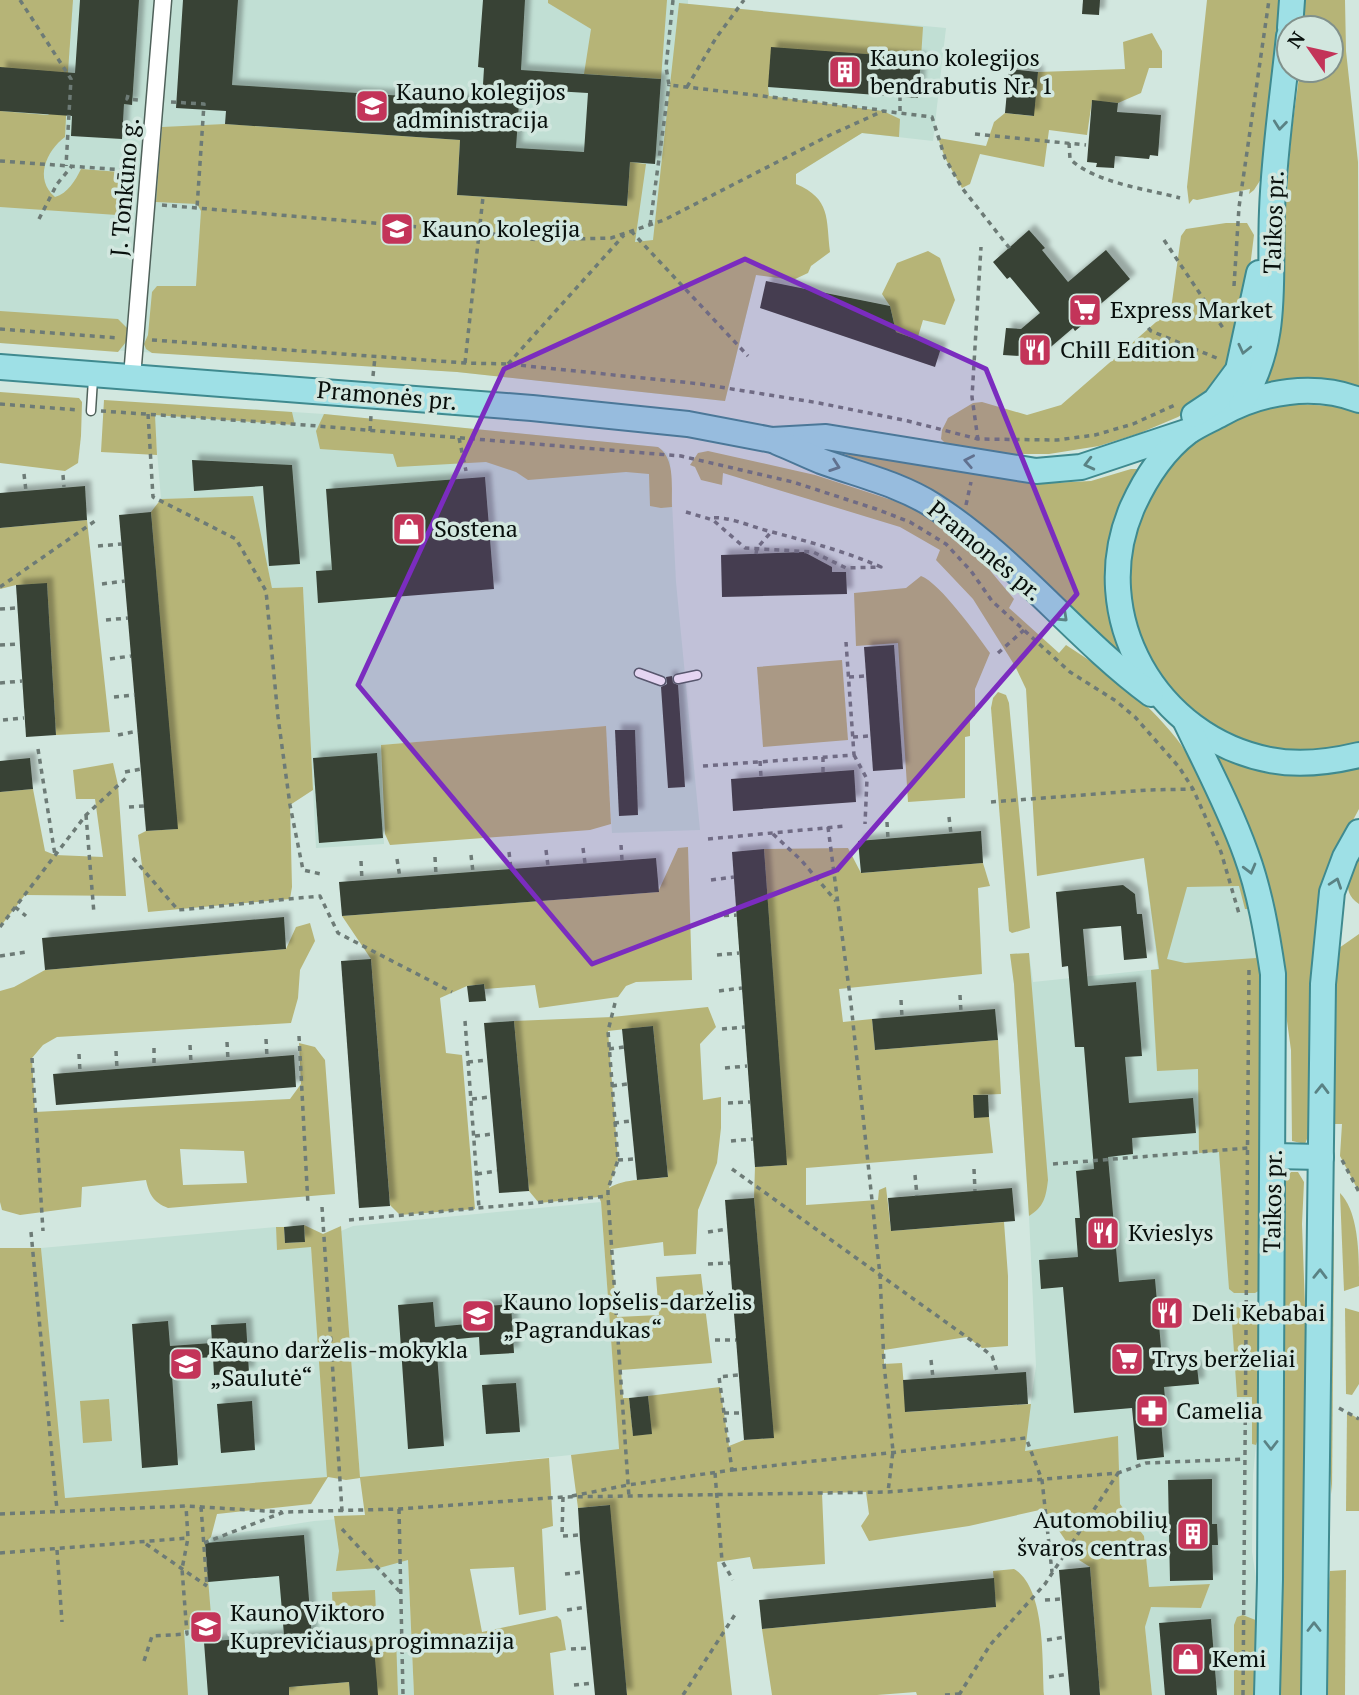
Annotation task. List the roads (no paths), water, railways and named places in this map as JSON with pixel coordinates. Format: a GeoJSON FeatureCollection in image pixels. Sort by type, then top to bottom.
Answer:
{"type":"FeatureCollection","features":[{"type":"Feature","properties":{"kind":"main road","name":"Taikos pr."},"geometry":{"type":"LineString","coordinates":[[1241,403],[1261,365],[1267,338],[1272,286],[1272,210],[1284,84]]}},
{"type":"Feature","properties":{"kind":"main road"},"geometry":{"type":"LineString","coordinates":[[1140,446],[1180,425],[1215,401],[1238,370],[1272,210]]}},
{"type":"Feature","properties":{"kind":"main road","name":"Pramonės pr."},"geometry":{"type":"LineString","coordinates":[[0,368],[545,410],[688,424],[772,440],[913,494],[953,534],[1178,716],[1212,739],[1240,752],[1271,761],[1313,763],[1359,755]]}},
{"type":"Feature","properties":{"kind":"main road"},"geometry":{"type":"LineString","coordinates":[[1178,716],[1142,669],[1127,634],[1119,597],[1119,560],[1126,523],[1141,488],[1162,457],[1189,431],[1241,403],[1257,397],[1289,392],[1322,392],[1359,400]]}},
{"type":"Feature","properties":{"kind":"main road","name":"Pramonės pr."},"geometry":{"type":"LineString","coordinates":[[772,440],[826,437],[924,451],[976,451],[1036,471],[1081,467],[1189,431]]}},
{"type":"Feature","properties":{"kind":"main road","name":"Taikos pr."},"geometry":{"type":"LineString","coordinates":[[1178,716],[1226,805],[1247,855],[1266,928],[1273,974],[1267,1695]]}},
{"type":"Feature","properties":{"kind":"main road","name":"Taikos pr."},"geometry":{"type":"LineString","coordinates":[[1314,1695],[1331,1157],[1323,984],[1332,892],[1345,857],[1359,832]]}},
{"type":"Feature","properties":{"kind":"main road"},"geometry":{"type":"LineString","coordinates":[[1273,1156],[1331,1157]]}},
{"type":"Feature","properties":{"kind":"street","name":"J. Tonkūno g."},"geometry":{"type":"LineString","coordinates":[[132,377],[163,0]]}},
{"type":"Feature","properties":{"kind":"lane"},"geometry":{"type":"LineString","coordinates":[[91,411],[93,374]]}},
{"type":"Feature","properties":{"kind":"lane"},"geometry":{"type":"LineString","coordinates":[[639,673],[661,681]]}},
{"type":"Feature","properties":{"kind":"lane"},"geometry":{"type":"LineString","coordinates":[[678,680],[697,675]]}},
{"type":"Feature","properties":{"kind":"place","name":"Kauno kolegijos bendrabutis Nr. 1"},"geometry":{"type":"Point","coordinates":[845,72]}},
{"type":"Feature","properties":{"kind":"place","name":"Kauno kolegijos administracija"},"geometry":{"type":"Point","coordinates":[372,106]}},
{"type":"Feature","properties":{"kind":"place","name":"Kauno kolegija"},"geometry":{"type":"Point","coordinates":[397,229]}},
{"type":"Feature","properties":{"kind":"place","name":"Express Market"},"geometry":{"type":"Point","coordinates":[1085,310]}},
{"type":"Feature","properties":{"kind":"place","name":"Chill Edition"},"geometry":{"type":"Point","coordinates":[1035,350]}},
{"type":"Feature","properties":{"kind":"place","name":"Sostena"},"geometry":{"type":"Point","coordinates":[409,529]}},
{"type":"Feature","properties":{"kind":"place","name":"Kvieslys"},"geometry":{"type":"Point","coordinates":[1103,1233]}},
{"type":"Feature","properties":{"kind":"place","name":"Deli Kebabai"},"geometry":{"type":"Point","coordinates":[1167,1313]}},
{"type":"Feature","properties":{"kind":"place","name":"Kauno lopšelis-darželis „Pagrandukas“"},"geometry":{"type":"Point","coordinates":[478,1316]}},
{"type":"Feature","properties":{"kind":"place","name":"Trys berželiai"},"geometry":{"type":"Point","coordinates":[1127,1359]}},
{"type":"Feature","properties":{"kind":"place","name":"Kauno darželis-mokykla „Saulutė“"},"geometry":{"type":"Point","coordinates":[186,1364]}},
{"type":"Feature","properties":{"kind":"place","name":"Camelia"},"geometry":{"type":"Point","coordinates":[1152,1411]}},
{"type":"Feature","properties":{"kind":"place","name":"Automobilių švaros centras"},"geometry":{"type":"Point","coordinates":[1193,1534]}},
{"type":"Feature","properties":{"kind":"place","name":"Kauno Viktoro Kuprevičiaus progimnazija"},"geometry":{"type":"Point","coordinates":[206,1627]}},
{"type":"Feature","properties":{"kind":"place","name":"Kemi"},"geometry":{"type":"Point","coordinates":[1188,1659]}}]}
